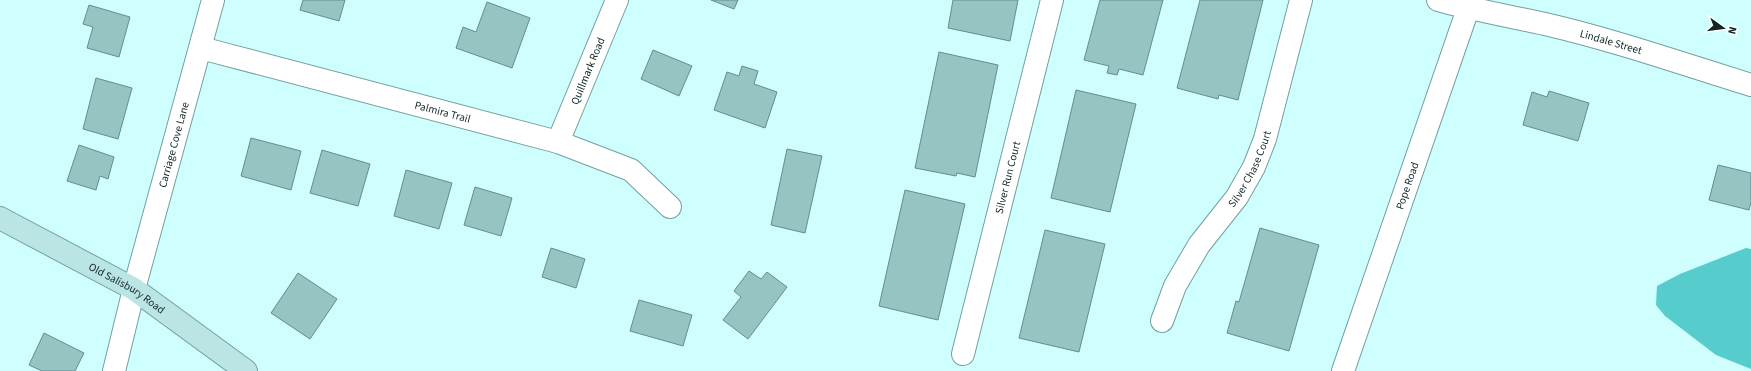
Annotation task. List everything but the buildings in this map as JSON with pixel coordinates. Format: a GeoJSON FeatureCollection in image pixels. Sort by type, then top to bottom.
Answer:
{"type":"FeatureCollection","features":[{"type":"Feature","properties":{"kind":"main road","name":"Old Salisbury Road"},"geometry":{"type":"LineString","coordinates":[[0,218],[134,289],[246,371]]}},
{"type":"Feature","properties":{"kind":"street","name":"Carriage Cove Lane"},"geometry":{"type":"LineString","coordinates":[[114,371],[134,289],[213,0]]}},
{"type":"Feature","properties":{"kind":"street","name":"Quillmark Road"},"geometry":{"type":"LineString","coordinates":[[558,142],[617,0]]}},
{"type":"Feature","properties":{"kind":"street","name":"Silver Run Court"},"geometry":{"type":"LineString","coordinates":[[963,354],[1052,0]]}},
{"type":"Feature","properties":{"kind":"street","name":"Silver Chase Court"},"geometry":{"type":"LineString","coordinates":[[1162,321],[1175,286],[1199,245],[1237,197],[1254,167],[1265,139],[1301,0]]}},
{"type":"Feature","properties":{"kind":"street","name":"Lindale Street"},"geometry":{"type":"LineString","coordinates":[[1438,0],[1470,4],[1624,45],[1751,85]]}},
{"type":"Feature","properties":{"kind":"street","name":"Pope Road"},"geometry":{"type":"LineString","coordinates":[[1343,371],[1470,4]]}},
{"type":"Feature","properties":{"kind":"street","name":"Palmira Trail"},"geometry":{"type":"LineString","coordinates":[[201,48],[558,142],[631,170],[670,207]]}},
{"type":"Feature","properties":{"kind":"water"},"geometry":{"type":"Polygon","coordinates":[[[1746,248],[1751,249],[1751,369],[1716,355],[1665,316],[1656,305],[1657,286],[1680,274],[1746,248]]]}}]}
